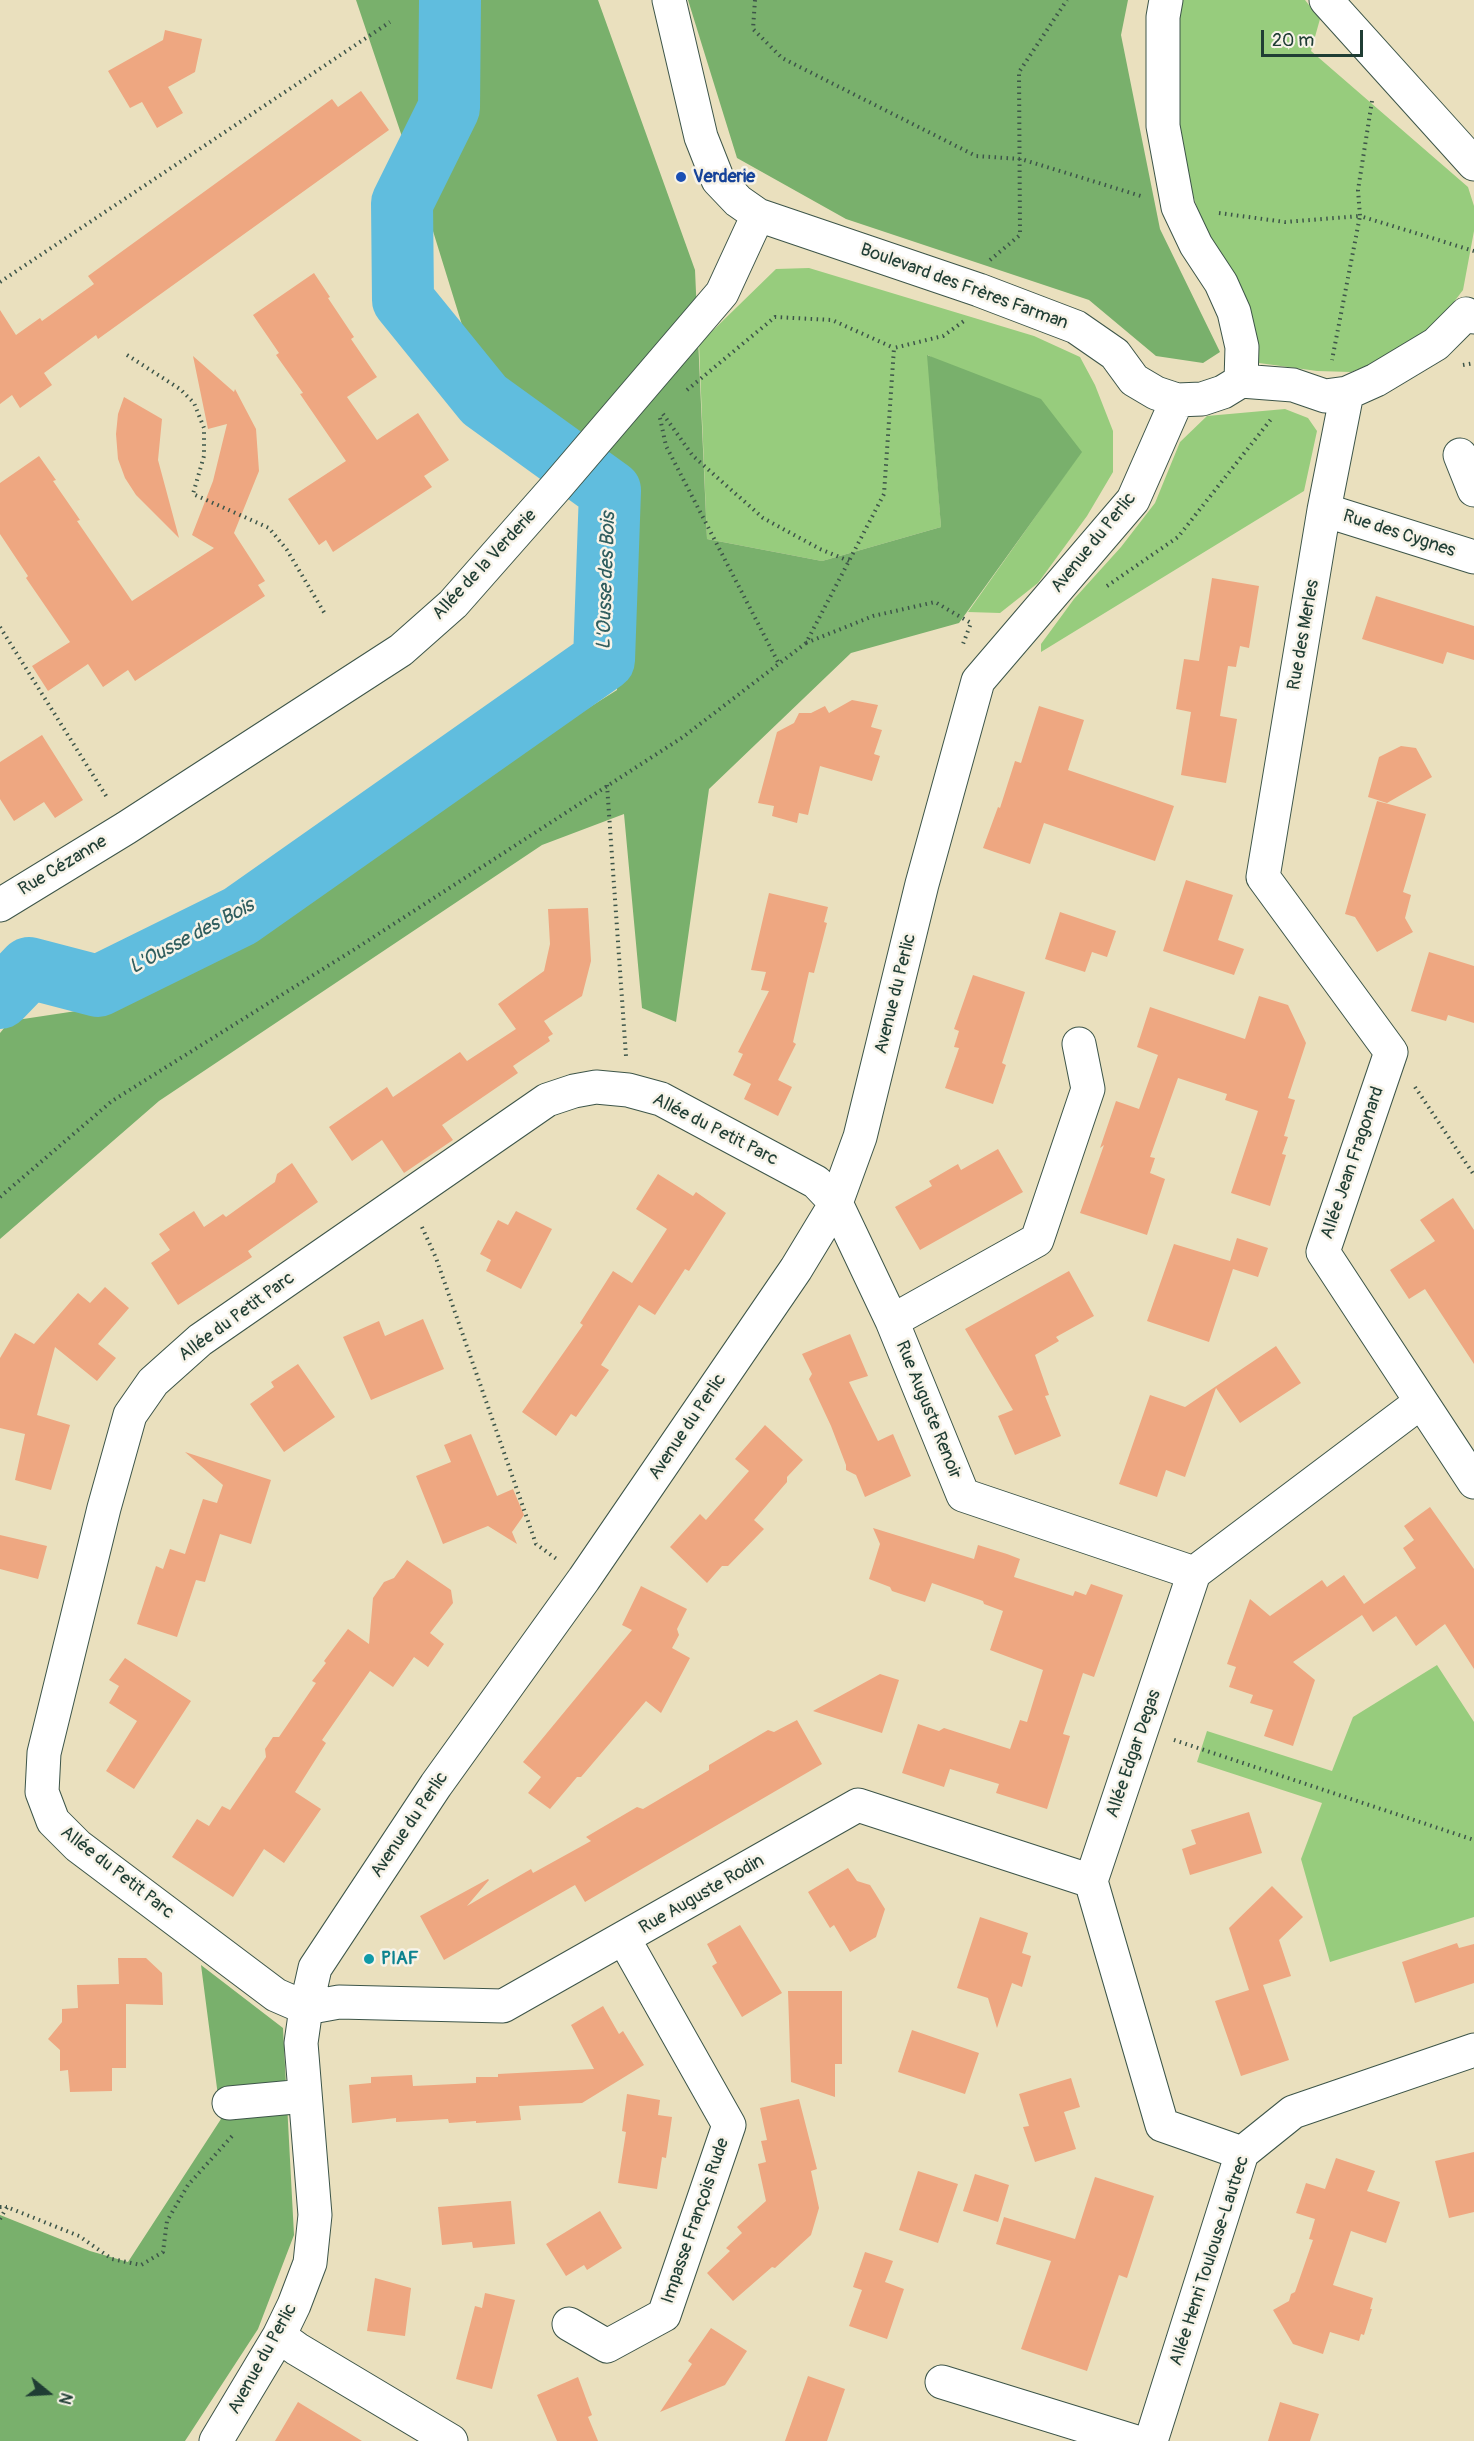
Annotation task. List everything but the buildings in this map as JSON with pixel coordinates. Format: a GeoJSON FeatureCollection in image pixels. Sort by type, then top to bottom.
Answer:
{"type":"FeatureCollection","features":[{"type":"Feature","properties":{"kind":"street","name":"Boulevard des Frères Farman"},"geometry":{"type":"LineString","coordinates":[[669,0],[701,137],[718,180],[738,201],[758,215],[979,290],[1076,327],[1115,354],[1134,380],[1156,393],[1177,400],[1202,399],[1223,392],[1241,381]]}},
{"type":"Feature","properties":{"kind":"street"},"geometry":{"type":"LineString","coordinates":[[1166,0],[1163,17],[1163,126],[1178,207],[1196,245],[1221,283],[1234,312],[1242,347],[1241,381],[1293,386],[1336,395],[1376,380],[1436,344],[1471,309]]}},
{"type":"Feature","properties":{"kind":"street"},"geometry":{"type":"LineString","coordinates":[[1326,0],[1474,164]]}},
{"type":"Feature","properties":{"kind":"street","name":"Allée de la Verderie"},"geometry":{"type":"LineString","coordinates":[[126,828],[401,650],[453,604],[722,293],[758,215]]}},
{"type":"Feature","properties":{"kind":"street","name":"Rue des Merles"},"geometry":{"type":"LineString","coordinates":[[1336,395],[1324,510],[1263,877],[1390,1052]]}},
{"type":"Feature","properties":{"kind":"street","name":"Avenue du Perlic"},"geometry":{"type":"LineString","coordinates":[[216,2441],[279,2336],[310,2263],[315,2215],[301,2043],[315,1968],[436,1785],[584,1579],[796,1269],[836,1203],[860,1137],[922,884],[978,681],[1133,500],[1177,400]]}},
{"type":"Feature","properties":{"kind":"street"},"geometry":{"type":"LineString","coordinates":[[1460,455],[1474,490]]}},
{"type":"Feature","properties":{"kind":"street","name":"Rue des Cygnes"},"geometry":{"type":"LineString","coordinates":[[1324,510],[1474,558]]}},
{"type":"Feature","properties":{"kind":"street","name":"Rue Cézanne"},"geometry":{"type":"LineString","coordinates":[[0,904],[126,828]]}},
{"type":"Feature","properties":{"kind":"street"},"geometry":{"type":"LineString","coordinates":[[892,1321],[1037,1240],[1088,1089],[1079,1044]]}},
{"type":"Feature","properties":{"kind":"street","name":"Allée Jean Fragonard"},"geometry":{"type":"LineString","coordinates":[[1390,1052],[1323,1252],[1474,1482]]}},
{"type":"Feature","properties":{"kind":"street","name":"Allée du Petit Parc"},"geometry":{"type":"LineString","coordinates":[[306,2008],[276,1995],[78,1846],[53,1821],[42,1792],[44,1753],[104,1508],[130,1415],[153,1382],[200,1340],[547,1100],[574,1090],[596,1087],[628,1090],[661,1099],[816,1182],[836,1203]]}},
{"type":"Feature","properties":{"kind":"street","name":"Rue Auguste Renoir"},"geometry":{"type":"LineString","coordinates":[[836,1203],[892,1321],[963,1495],[1194,1573]]}},
{"type":"Feature","properties":{"kind":"street"},"geometry":{"type":"LineString","coordinates":[[1194,1573],[1420,1402]]}},
{"type":"Feature","properties":{"kind":"street","name":"Allée Edgar Degas"},"geometry":{"type":"LineString","coordinates":[[1091,1881],[1194,1573]]}},
{"type":"Feature","properties":{"kind":"street","name":"Rue Auguste Rodin"},"geometry":{"type":"LineString","coordinates":[[306,2008],[339,2002],[503,2006],[858,1805],[1091,1881]]}},
{"type":"Feature","properties":{"kind":"street"},"geometry":{"type":"LineString","coordinates":[[1091,1881],[1162,2125],[1242,2153]]}},
{"type":"Feature","properties":{"kind":"street","name":"Impasse François Rude"},"geometry":{"type":"LineString","coordinates":[[569,2324],[607,2346],[664,2315],[729,2125],[624,1939]]}},
{"type":"Feature","properties":{"kind":"street","name":"Allée Henri Toulouse-Lautrec"},"geometry":{"type":"LineString","coordinates":[[1151,2441],[1242,2153],[1293,2112],[1474,2050]]}},
{"type":"Feature","properties":{"kind":"street"},"geometry":{"type":"LineString","coordinates":[[241,2102],[305,2096]]}},
{"type":"Feature","properties":{"kind":"street"},"geometry":{"type":"LineString","coordinates":[[279,2336],[431,2436]]}},
{"type":"Feature","properties":{"kind":"street"},"geometry":{"type":"LineString","coordinates":[[942,2382],[1133,2441]]}},
{"type":"Feature","properties":{"kind":"path"},"geometry":{"type":"LineString","coordinates":[[755,0],[753,28],[782,58],[976,156],[1021,159],[1178,207],[1285,222],[1360,216],[1474,251]]}},
{"type":"Feature","properties":{"kind":"path"},"geometry":{"type":"LineString","coordinates":[[678,397],[775,317],[832,320],[894,348],[943,336],[968,318],[991,257],[1020,235],[1019,72],[1068,0]]}},
{"type":"Feature","properties":{"kind":"path"},"geometry":{"type":"LineString","coordinates":[[0,282],[390,22]]}},
{"type":"Feature","properties":{"kind":"path"},"geometry":{"type":"LineString","coordinates":[[1336,395],[1360,216],[1358,190],[1379,59]]}},
{"type":"Feature","properties":{"kind":"path"},"geometry":{"type":"LineString","coordinates":[[806,643],[884,494],[894,348]]}},
{"type":"Feature","properties":{"kind":"path"},"geometry":{"type":"LineString","coordinates":[[127,355],[180,389],[194,403],[204,428],[204,456],[192,494],[269,528],[286,550],[325,614]]}},
{"type":"Feature","properties":{"kind":"path"},"geometry":{"type":"LineString","coordinates":[[1451,367],[1474,363]]}},
{"type":"Feature","properties":{"kind":"path"},"geometry":{"type":"LineString","coordinates":[[779,664],[666,447],[659,421],[661,411],[693,456],[763,518],[820,549],[849,561]]}},
{"type":"Feature","properties":{"kind":"path"},"geometry":{"type":"LineString","coordinates":[[1100,590],[1178,537],[1277,412]]}},
{"type":"Feature","properties":{"kind":"path"},"geometry":{"type":"LineString","coordinates":[[0,1197],[112,1101],[355,949],[683,737],[806,643],[873,616],[935,602],[971,623],[958,660],[978,681]]}},
{"type":"Feature","properties":{"kind":"path"},"geometry":{"type":"LineString","coordinates":[[0,627],[126,828]]}},
{"type":"Feature","properties":{"kind":"path"},"geometry":{"type":"LineString","coordinates":[[607,785],[628,1090]]}},
{"type":"Feature","properties":{"kind":"path"},"geometry":{"type":"LineString","coordinates":[[1390,1052],[1474,1175]]}},
{"type":"Feature","properties":{"kind":"path"},"geometry":{"type":"LineString","coordinates":[[427,1235],[536,1544],[584,1579]]}},
{"type":"Feature","properties":{"kind":"path"},"geometry":{"type":"LineString","coordinates":[[1142,1729],[1474,1840]]}},
{"type":"Feature","properties":{"kind":"path"},"geometry":{"type":"LineString","coordinates":[[0,2206],[79,2236],[112,2259],[141,2265],[163,2252],[167,2221],[189,2185],[231,2139],[241,2102]]}},
{"type":"Feature","properties":{"kind":"path"},"geometry":{"type":"LineString","coordinates":[[0,2219],[7,2207]]}},
{"type":"Feature","properties":{"kind":"green space"},"geometry":{"type":"Polygon","coordinates":[[[356,0],[598,0],[695,270],[707,539],[822,561],[941,527],[927,355],[1041,399],[1082,452],[959,623],[851,653],[709,789],[676,1022],[642,1008],[624,814],[542,845],[159,1101],[0,1239],[0,1033],[10,1021],[116,1005],[617,690],[623,479],[471,354],[424,202],[356,0]]]}},
{"type":"Feature","properties":{"kind":"green space"},"geometry":{"type":"Polygon","coordinates":[[[688,0],[1128,0],[1121,35],[1160,229],[1220,352],[1203,363],[1156,356],[1089,300],[846,219],[737,158],[688,0]]]}},
{"type":"Feature","properties":{"kind":"green space"},"geometry":{"type":"Polygon","coordinates":[[[1181,0],[1305,0],[1320,19],[1311,51],[1468,187],[1474,206],[1474,231],[1463,290],[1441,319],[1398,353],[1351,372],[1317,371],[1259,363],[1249,323],[1203,227],[1185,169],[1174,76],[1181,0]]]}},
{"type":"Feature","properties":{"kind":"green space"},"geometry":{"type":"Polygon","coordinates":[[[809,268],[1034,336],[1080,357],[1095,385],[1113,431],[1113,472],[1087,516],[1038,583],[1000,613],[968,612],[1081,452],[928,355],[941,527],[822,561],[707,539],[699,344],[776,269],[809,268]]]}},
{"type":"Feature","properties":{"kind":"green space"},"geometry":{"type":"Polygon","coordinates":[[[1285,409],[1308,418],[1317,431],[1304,491],[1041,652],[1041,644],[1074,599],[1121,547],[1155,503],[1180,442],[1207,416],[1285,409]]]}},
{"type":"Feature","properties":{"kind":"green space"},"geometry":{"type":"Polygon","coordinates":[[[1437,1665],[1474,1722],[1474,1917],[1330,1962],[1301,1859],[1322,1803],[1197,1762],[1207,1731],[1332,1771],[1353,1717],[1437,1665]]]}},
{"type":"Feature","properties":{"kind":"green space"},"geometry":{"type":"Polygon","coordinates":[[[201,1965],[283,2028],[294,2235],[258,2329],[185,2441],[0,2441],[0,2215],[90,2251],[128,2262],[221,2119],[201,1965]]]}},
{"type":"Feature","properties":{"kind":"waterway","name":"L'Ousse des Bois"},"geometry":{"type":"LineString","coordinates":[[0,998],[29,968],[98,986],[240,916],[604,660],[610,491],[484,400],[403,300],[402,203],[449,108],[450,0]]}},
{"type":"Feature","properties":{"kind":"place","name":"Verderie"},"geometry":{"type":"Point","coordinates":[681,177]}},
{"type":"Feature","properties":{"kind":"place","name":"PIAF"},"geometry":{"type":"Point","coordinates":[369,1959]}}]}
